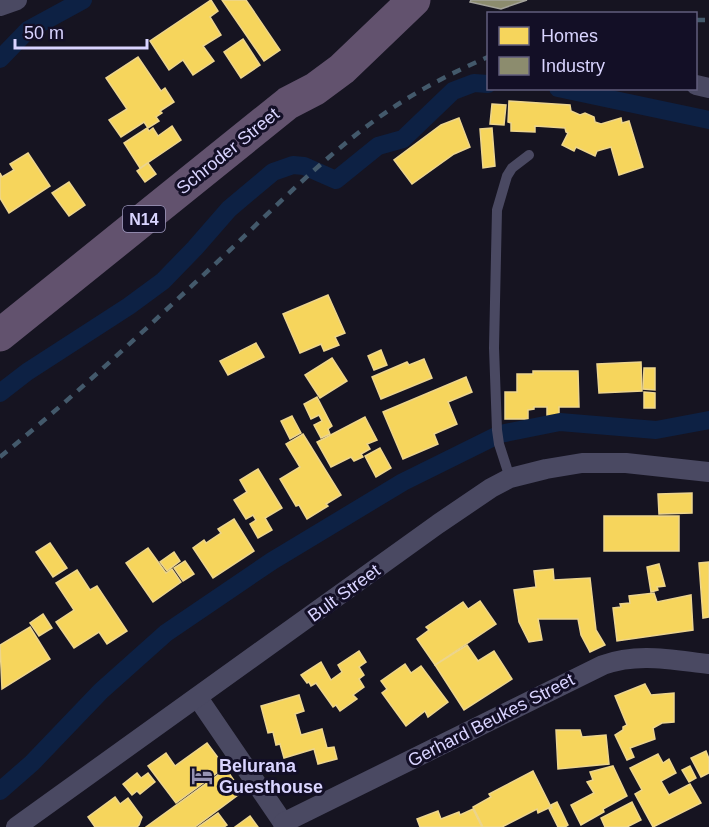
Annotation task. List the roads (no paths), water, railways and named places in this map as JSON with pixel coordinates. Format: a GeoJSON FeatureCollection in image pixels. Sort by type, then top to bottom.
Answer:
{"type":"FeatureCollection","features":[{"type":"Feature","properties":{"kind":"highway","name":"Schroder Street"},"geometry":{"type":"LineString","coordinates":[[288,103],[304,77],[386,0]]}},
{"type":"Feature","properties":{"kind":"highway","name":"Schroder Street"},"geometry":{"type":"LineString","coordinates":[[0,335],[288,103],[315,89],[342,69],[414,0]]}},
{"type":"Feature","properties":{"kind":"street"},"geometry":{"type":"LineString","coordinates":[[0,6],[17,0]]}},
{"type":"Feature","properties":{"kind":"street","name":"Bult Street"},"geometry":{"type":"LineString","coordinates":[[16,827],[438,524],[491,488],[510,478],[582,463],[626,463],[709,472]]}},
{"type":"Feature","properties":{"kind":"street","name":"Gerhard Beukes Street"},"geometry":{"type":"LineString","coordinates":[[284,825],[603,665],[623,658],[636,657],[709,664]]}},
{"type":"Feature","properties":{"kind":"street"},"geometry":{"type":"LineString","coordinates":[[198,698],[284,825]]}},
{"type":"Feature","properties":{"kind":"lane"},"geometry":{"type":"LineString","coordinates":[[510,478],[497,430],[494,348],[497,210],[507,176],[512,168],[529,155]]}},
{"type":"Feature","properties":{"kind":"waterway"},"geometry":{"type":"LineString","coordinates":[[0,59],[28,30],[83,0]]}},
{"type":"Feature","properties":{"kind":"waterway"},"geometry":{"type":"LineString","coordinates":[[0,393],[27,372],[129,306],[163,281],[229,209],[273,172],[293,165],[304,166],[336,180],[378,146],[403,139],[453,91],[474,83],[487,84]]}},
{"type":"Feature","properties":{"kind":"waterway"},"geometry":{"type":"LineString","coordinates":[[567,90],[709,120]]}},
{"type":"Feature","properties":{"kind":"waterway"},"geometry":{"type":"LineString","coordinates":[[0,791],[32,763],[101,691],[166,633],[272,561],[403,482],[500,434],[560,422],[656,430],[709,420]]}},
{"type":"Feature","properties":{"kind":"railway"},"geometry":{"type":"LineString","coordinates":[[697,20],[709,20]]}},
{"type":"Feature","properties":{"kind":"railway"},"geometry":{"type":"LineString","coordinates":[[0,457],[116,356],[333,154],[377,119],[411,96],[487,57]]}},
{"type":"Feature","properties":{"kind":"place","name":"Belurana Guesthouse"},"geometry":{"type":"Point","coordinates":[202,776]}}]}
